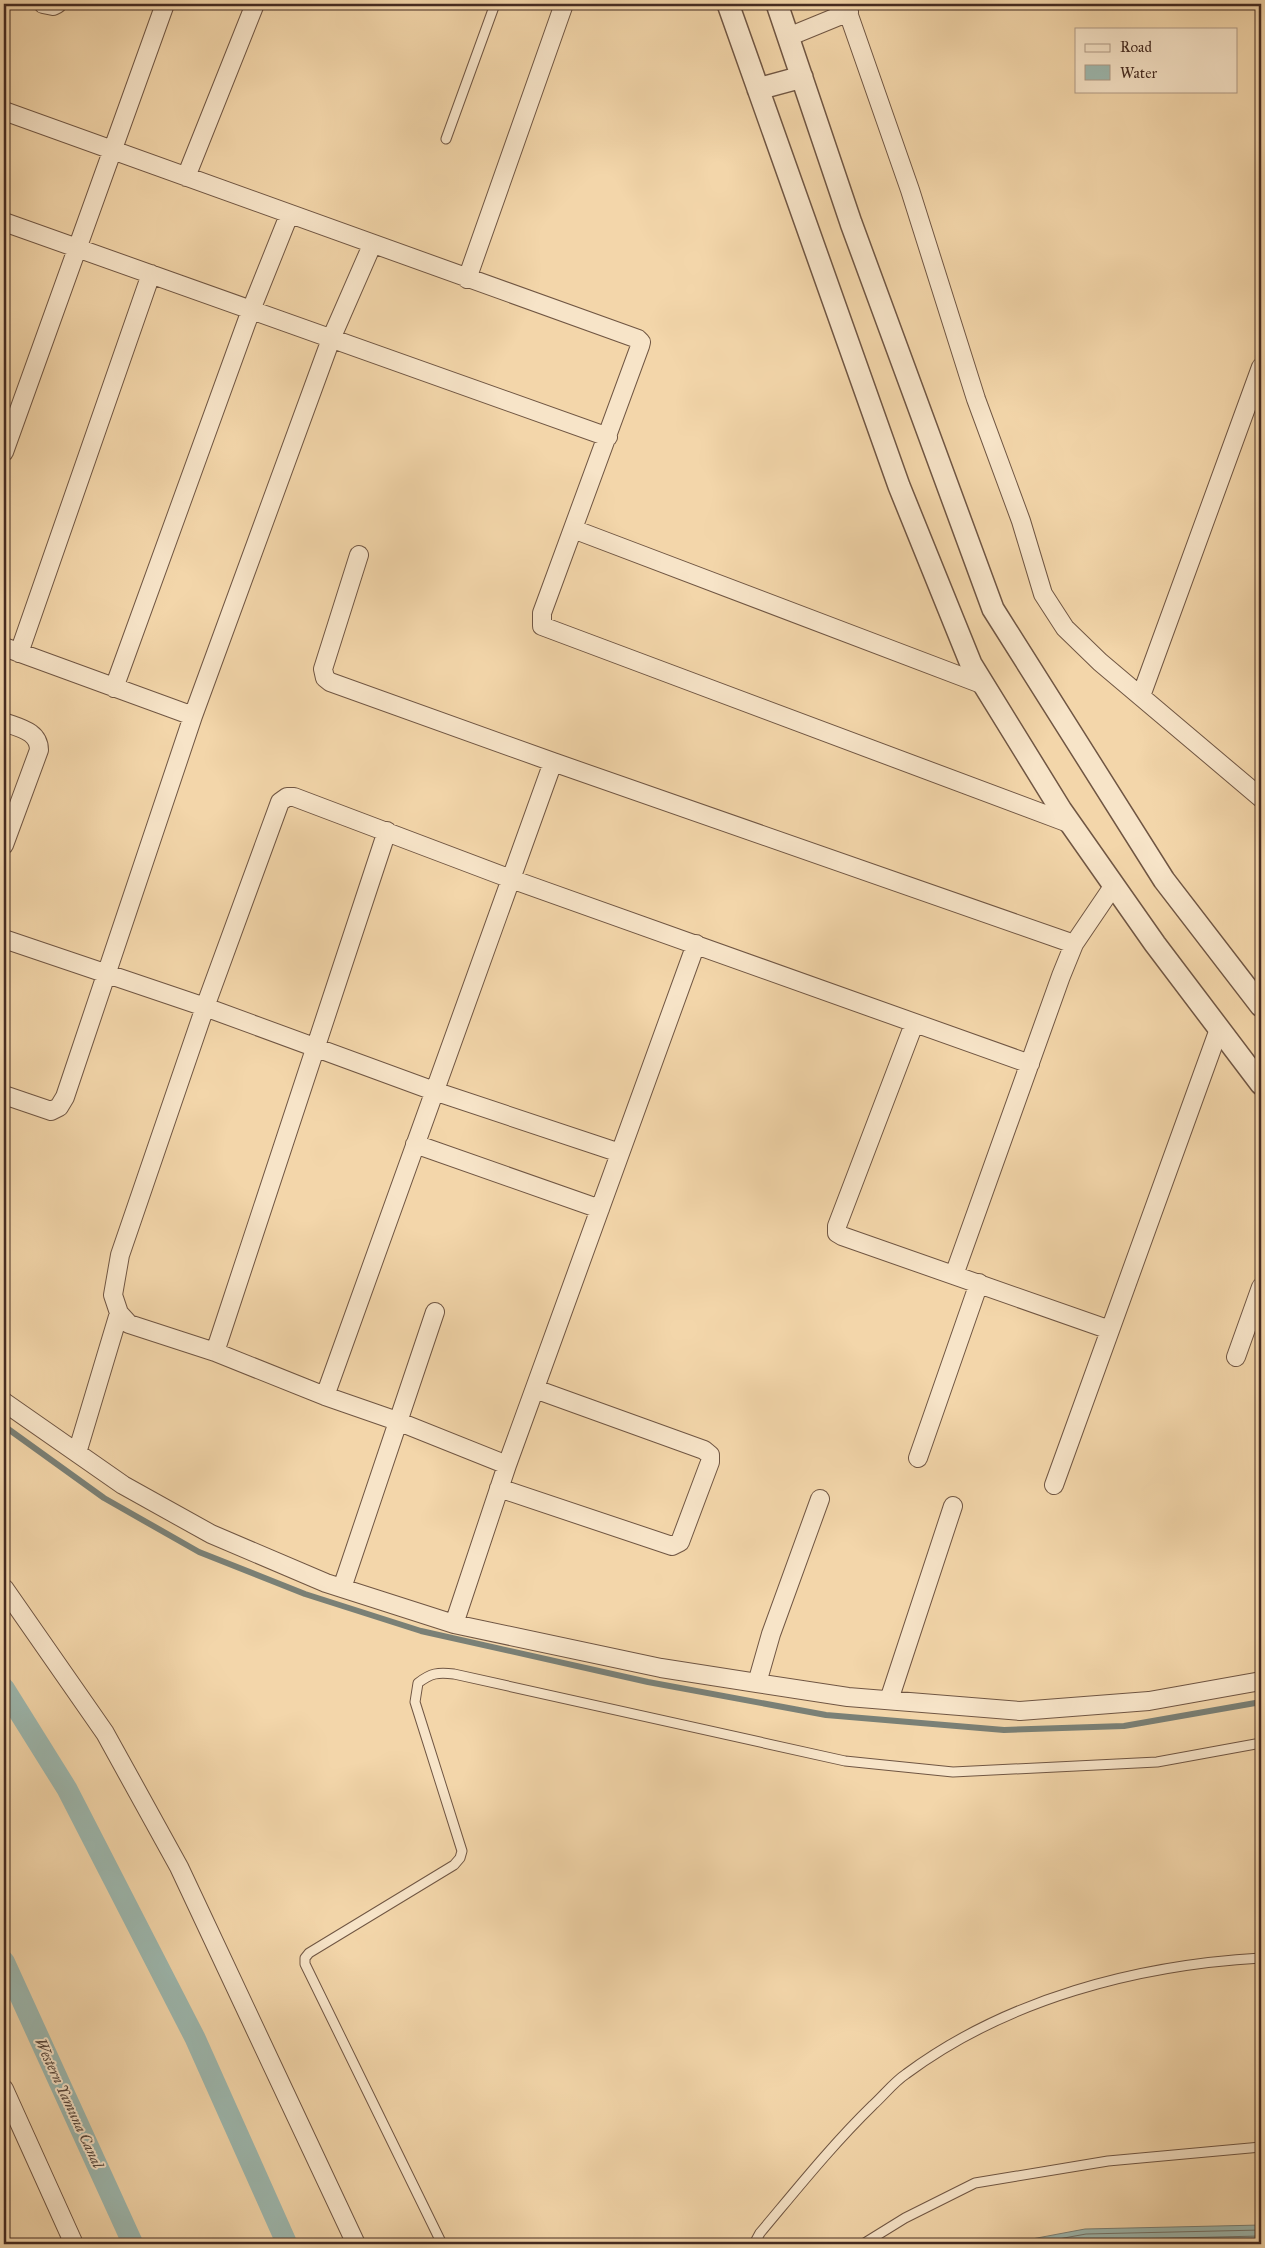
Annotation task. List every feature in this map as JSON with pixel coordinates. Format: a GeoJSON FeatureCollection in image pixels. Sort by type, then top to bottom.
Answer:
{"type":"FeatureCollection","features":[{"type":"Feature","properties":{"kind":"street"},"geometry":{"type":"LineString","coordinates":[[43,4],[53,6],[57,4]]}},
{"type":"Feature","properties":{"kind":"street"},"geometry":{"type":"LineString","coordinates":[[4,452],[165,4]]}},
{"type":"Feature","properties":{"kind":"street"},"geometry":{"type":"LineString","coordinates":[[186,177],[255,4]]}},
{"type":"Feature","properties":{"kind":"street"},"geometry":{"type":"LineString","coordinates":[[467,279],[564,4]]}},
{"type":"Feature","properties":{"kind":"street"},"geometry":{"type":"LineString","coordinates":[[728,4],[899,486],[971,664],[1071,824],[1261,1084]]}},
{"type":"Feature","properties":{"kind":"street"},"geometry":{"type":"LineString","coordinates":[[777,4],[851,223],[993,609],[1164,880],[1261,1006]]}},
{"type":"Feature","properties":{"kind":"street"},"geometry":{"type":"LineString","coordinates":[[788,36],[847,8],[910,190],[976,399],[1021,521],[1044,594],[1065,628],[1141,696],[1260,794]]}},
{"type":"Feature","properties":{"kind":"street"},"geometry":{"type":"LineString","coordinates":[[758,89],[802,77]]}},
{"type":"Feature","properties":{"kind":"street"},"geometry":{"type":"LineString","coordinates":[[4,111],[641,342],[542,614],[541,622],[545,628],[1071,824]]}},
{"type":"Feature","properties":{"kind":"street"},"geometry":{"type":"LineString","coordinates":[[114,688],[252,310],[290,215]]}},
{"type":"Feature","properties":{"kind":"street"},"geometry":{"type":"LineString","coordinates":[[4,222],[608,437]]}},
{"type":"Feature","properties":{"kind":"street"},"geometry":{"type":"LineString","coordinates":[[4,1096],[51,1111],[59,1107],[65,1097],[104,974],[193,716],[331,339],[372,245]]}},
{"type":"Feature","properties":{"kind":"street"},"geometry":{"type":"LineString","coordinates":[[151,274],[11,650],[193,716]]}},
{"type":"Feature","properties":{"kind":"street"},"geometry":{"type":"LineString","coordinates":[[1141,696],[1261,367]]}},
{"type":"Feature","properties":{"kind":"street"},"geometry":{"type":"LineString","coordinates":[[573,529],[984,685]]}},
{"type":"Feature","properties":{"kind":"street"},"geometry":{"type":"LineString","coordinates":[[358,555],[323,670],[325,678],[393,706],[1074,944]]}},
{"type":"Feature","properties":{"kind":"street"},"geometry":{"type":"LineString","coordinates":[[4,722],[34,736],[39,742],[39,750],[4,845]]}},
{"type":"Feature","properties":{"kind":"street"},"geometry":{"type":"LineString","coordinates":[[325,1396],[552,762]]}},
{"type":"Feature","properties":{"kind":"street"},"geometry":{"type":"LineString","coordinates":[[507,1465],[215,1352],[129,1324],[119,1313],[113,1294],[120,1255],[205,1007],[280,802],[287,797],[294,797],[511,880],[1030,1064]]}},
{"type":"Feature","properties":{"kind":"street"},"geometry":{"type":"LineString","coordinates":[[215,1352],[262,1204],[317,1048],[387,831]]}},
{"type":"Feature","properties":{"kind":"street"},"geometry":{"type":"LineString","coordinates":[[954,1274],[1074,944],[1114,885]]}},
{"type":"Feature","properties":{"kind":"street"},"geometry":{"type":"LineString","coordinates":[[4,939],[205,1007],[434,1091],[620,1154]]}},
{"type":"Feature","properties":{"kind":"street"},"geometry":{"type":"LineString","coordinates":[[454,1624],[507,1465],[696,944]]}},
{"type":"Feature","properties":{"kind":"street"},"geometry":{"type":"LineString","coordinates":[[914,1024],[837,1226],[837,1232],[842,1236],[1110,1330]]}},
{"type":"Feature","properties":{"kind":"street"},"geometry":{"type":"LineString","coordinates":[[1054,1485],[1219,1029]]}},
{"type":"Feature","properties":{"kind":"street"},"geometry":{"type":"LineString","coordinates":[[415,1144],[600,1209]]}},
{"type":"Feature","properties":{"kind":"street"},"geometry":{"type":"LineString","coordinates":[[918,1458],[979,1284]]}},
{"type":"Feature","properties":{"kind":"street"},"geometry":{"type":"LineString","coordinates":[[1236,1357],[1261,1286]]}},
{"type":"Feature","properties":{"kind":"street"},"geometry":{"type":"LineString","coordinates":[[342,1588],[397,1421],[436,1312]]}},
{"type":"Feature","properties":{"kind":"street"},"geometry":{"type":"LineString","coordinates":[[77,1453],[119,1313]]}},
{"type":"Feature","properties":{"kind":"street"},"geometry":{"type":"LineString","coordinates":[[499,1488],[672,1546],[680,1542],[710,1462],[710,1455],[704,1450],[535,1388]]}},
{"type":"Feature","properties":{"kind":"street"},"geometry":{"type":"LineString","coordinates":[[4,1402],[123,1485],[211,1534],[342,1588],[454,1624],[661,1668],[848,1697],[1020,1711],[1149,1701],[1261,1681]]}},
{"type":"Feature","properties":{"kind":"street"},"geometry":{"type":"LineString","coordinates":[[758,1683],[771,1634],[820,1499]]}},
{"type":"Feature","properties":{"kind":"street"},"geometry":{"type":"LineString","coordinates":[[889,1700],[953,1506]]}},
{"type":"Feature","properties":{"kind":"street"},"geometry":{"type":"LineString","coordinates":[[4,1588],[106,1733],[174,1858],[356,2244]]}},
{"type":"Feature","properties":{"kind":"street"},"geometry":{"type":"LineString","coordinates":[[4,2089],[74,2244]]}},
{"type":"Feature","properties":{"kind":"lane"},"geometry":{"type":"LineString","coordinates":[[446,139],[495,4]]}},
{"type":"Feature","properties":{"kind":"lane"},"geometry":{"type":"LineString","coordinates":[[442,2244],[305,1964],[305,1958],[309,1953],[454,1865],[460,1858],[462,1851],[415,1702],[418,1683],[428,1676],[437,1672],[454,1674],[845,1761],[953,1772],[1158,1762],[1261,1743]]}},
{"type":"Feature","properties":{"kind":"lane"},"geometry":{"type":"LineString","coordinates":[[754,2244],[767,2226],[853,2125],[905,2074],[965,2037],[1035,2003],[1140,1973],[1217,1960],[1261,1958]]}},
{"type":"Feature","properties":{"kind":"lane"},"geometry":{"type":"LineString","coordinates":[[863,2244],[905,2218],[974,2183],[1108,2161],[1261,2147]]}},
{"type":"Feature","properties":{"kind":"water"},"geometry":{"type":"Polygon","coordinates":[[[1261,2225],[1261,2244],[1005,2244],[1085,2229],[1261,2225]]]}},
{"type":"Feature","properties":{"kind":"waterway"},"geometry":{"type":"LineString","coordinates":[[4,1426],[104,1498],[199,1552],[305,1594],[421,1631],[648,1682],[826,1715],[1004,1730],[1124,1726],[1261,1702]]}},
{"type":"Feature","properties":{"kind":"waterway"},"geometry":{"type":"LineString","coordinates":[[4,1688],[67,1789],[195,2038],[287,2244]]}},
{"type":"Feature","properties":{"kind":"waterway","name":"Western Yamuna Canal"},"geometry":{"type":"LineString","coordinates":[[4,1961],[133,2244]]}}]}
